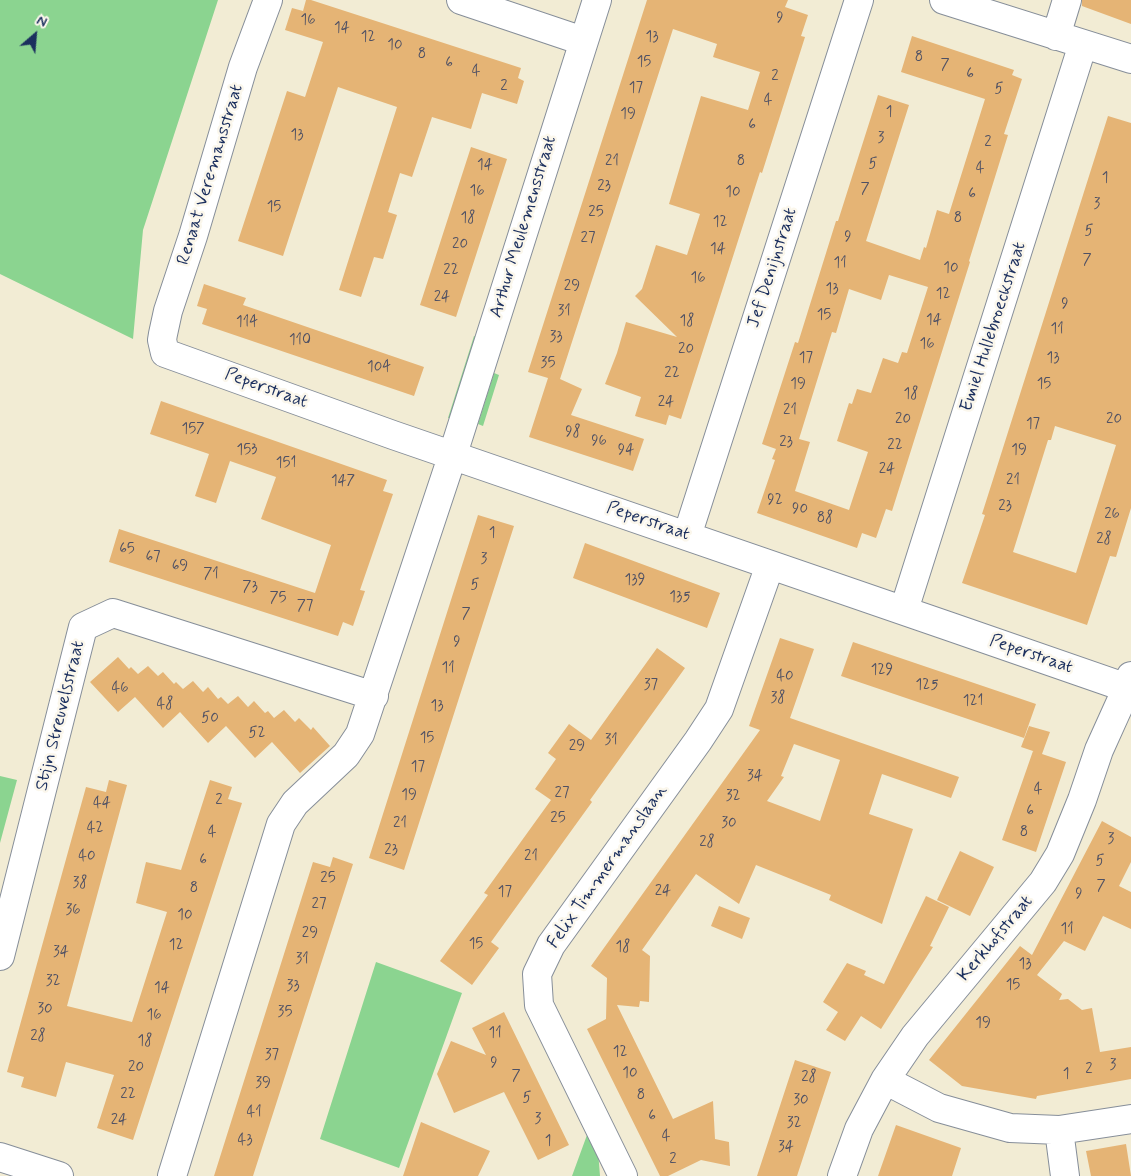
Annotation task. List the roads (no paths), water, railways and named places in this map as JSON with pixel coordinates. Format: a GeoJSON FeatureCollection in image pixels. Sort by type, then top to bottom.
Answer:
{"type":"FeatureCollection","features":[{"type":"Feature","properties":{"kind":"street","name":"Renaat Veremansstraat"},"geometry":{"type":"LineString","coordinates":[[165,353],[162,340],[168,311],[190,246],[243,67],[268,0]]}},
{"type":"Feature","properties":{"kind":"street"},"geometry":{"type":"LineString","coordinates":[[461,0],[583,41]]}},
{"type":"Feature","properties":{"kind":"street","name":"Arthur Meulemensstraat"},"geometry":{"type":"LineString","coordinates":[[453,454],[597,0]]}},
{"type":"Feature","properties":{"kind":"street","name":"Jef Denijnstraat"},"geometry":{"type":"LineString","coordinates":[[687,536],[859,0]]}},
{"type":"Feature","properties":{"kind":"street"},"geometry":{"type":"LineString","coordinates":[[944,0],[1131,59]]}},
{"type":"Feature","properties":{"kind":"street"},"geometry":{"type":"LineString","coordinates":[[1056,36],[1067,0]]}},
{"type":"Feature","properties":{"kind":"street","name":"Emiel Hullebroeckstraat"},"geometry":{"type":"LineString","coordinates":[[904,610],[1083,44]]}},
{"type":"Feature","properties":{"kind":"street","name":"Peperstraat"},"geometry":{"type":"LineString","coordinates":[[165,353],[393,435],[453,454],[770,565],[1130,685]]}},
{"type":"Feature","properties":{"kind":"street"},"geometry":{"type":"LineString","coordinates":[[172,1176],[281,824],[295,803],[346,755],[360,734],[453,454]]}},
{"type":"Feature","properties":{"kind":"street","name":"Felix Timmermanslaan"},"geometry":{"type":"LineString","coordinates":[[621,1175],[539,1006],[537,974],[551,945],[720,709],[770,565]]}},
{"type":"Feature","properties":{"kind":"street","name":"Stijn Streuvelsstraat"},"geometry":{"type":"LineString","coordinates":[[0,956],[83,627],[113,614],[374,696]]}},
{"type":"Feature","properties":{"kind":"street","name":"Kerkhofstraat"},"geometry":{"type":"LineString","coordinates":[[842,1176],[859,1129],[885,1080],[914,1036],[1043,882],[1060,854],[1099,750],[1130,685]]}},
{"type":"Feature","properties":{"kind":"street"},"geometry":{"type":"LineString","coordinates":[[885,1080],[939,1108],[1010,1128],[1059,1130],[1131,1119]]}},
{"type":"Feature","properties":{"kind":"street"},"geometry":{"type":"LineString","coordinates":[[1059,1130],[1065,1176]]}},
{"type":"Feature","properties":{"kind":"street"},"geometry":{"type":"LineString","coordinates":[[0,1157],[59,1176]]}}]}
